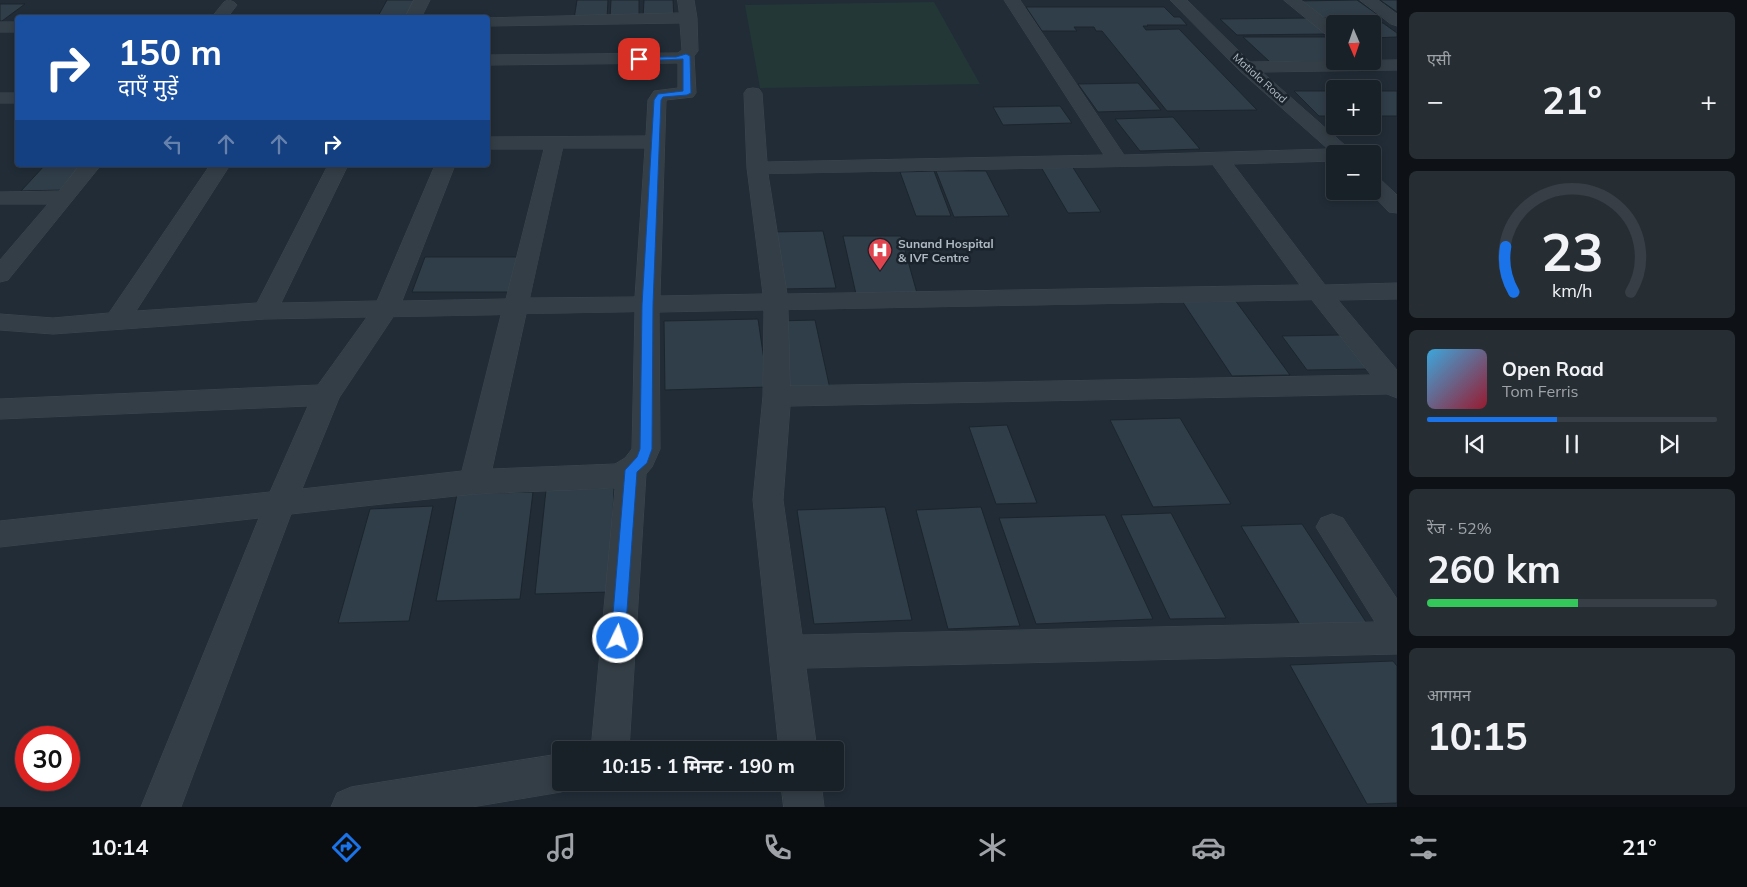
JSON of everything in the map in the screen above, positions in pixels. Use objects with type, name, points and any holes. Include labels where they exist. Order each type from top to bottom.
[{"type":"street","points":[[414,15],[422,0]]},
{"type":"street","points":[[490,60],[677,59],[686,56],[690,51],[686,0]]},
{"type":"street","points":[[1012,0],[1118,160]]},
{"type":"street","name":"Matiala Road","points":[[1178,0],[1246,67],[1335,145]]},
{"type":"street","points":[[1292,0],[1326,27]]},
{"type":"street","points":[[1368,0],[1397,21]]},
{"type":"street","points":[[221,15],[229,5]]},
{"type":"street","points":[[491,40],[496,16],[688,18]]},
{"type":"street","points":[[0,27],[15,27]]},
{"type":"street","points":[[0,534],[474,482],[618,476],[631,470],[642,460],[646,449],[648,305],[657,100],[660,95],[687,93],[686,56]]},
{"type":"street","points":[[1246,67],[1326,64]]},
{"type":"street","points":[[1381,64],[1397,65]]},
{"type":"street","points":[[1380,70],[1397,84]]},
{"type":"street","points":[[752,93],[757,168],[776,303],[778,396],[768,500],[797,741]]},
{"type":"street","points":[[0,98],[15,98]]},
{"type":"street","points":[[474,482],[555,142]]},
{"type":"street","points":[[490,143],[656,142]]},
{"type":"street","points":[[757,168],[1118,160],[1219,160],[1326,154]]},
{"type":"street","points":[[1219,160],[1318,292],[1396,386]]},
{"type":"street","points":[[0,275],[89,167]]},
{"type":"street","points":[[117,321],[219,167]]},
{"type":"street","points":[[265,311],[337,167]]},
{"type":"street","points":[[160,807],[280,504],[326,395],[386,309],[444,167]]},
{"type":"street","points":[[1381,191],[1397,207]]},
{"type":"street","points":[[0,198],[63,197]]},
{"type":"street","points":[[0,322],[53,326],[265,311],[1397,291]]},
{"type":"street","points":[[778,396],[1396,386]]},
{"type":"street","points":[[0,409],[326,395]]},
{"type":"street","points":[[611,741],[631,470]]},
{"type":"street","points":[[1332,527],[1397,628]]},
{"type":"street","points":[[786,652],[1397,638]]},
{"type":"street","points":[[351,807],[552,774]]},
{"type":"street","points":[[803,791],[804,807]]},
{"type":"green space","points":[[934,2],[980,84],[760,88],[745,5]]},
{"type":"building","points":[[387,0],[418,0],[410,15],[379,15]]},
{"type":"building","points":[[577,0],[608,0],[607,19],[574,19]]},
{"type":"building","points":[[611,0],[639,0],[639,18],[610,18]]},
{"type":"building","points":[[644,0],[673,0],[674,18],[643,18]]},
{"type":"building","points":[[1357,0],[1378,15],[1326,15],[1326,18],[1320,18],[1297,1]]},
{"type":"building","points":[[1380,0],[1397,0],[1397,12]]},
{"type":"building","points":[[0,4],[25,4],[0,21]]},
{"type":"building","points":[[1026,7],[1164,7],[1174,17],[1180,17],[1187,25],[1143,26],[1146,30],[1179,29],[1257,110],[1167,111],[1102,31],[1096,31],[1094,27],[1074,27],[1077,31],[1042,31]]},
{"type":"building","points":[[1308,18],[1326,34],[1237,35],[1220,19]]},
{"type":"building","points":[[1381,23],[1397,33],[1397,37],[1381,38]]},
{"type":"building","points":[[1243,37],[1326,37],[1326,61],[1270,62]]},
{"type":"building","points":[[1138,83],[1161,110],[1098,112],[1078,84]]},
{"type":"building","points":[[1294,91],[1326,91],[1326,116],[1319,116]]},
{"type":"building","points":[[1381,91],[1397,91],[1397,116],[1381,116]]},
{"type":"building","points":[[1060,106],[1072,123],[1003,125],[993,107]]},
{"type":"building","points":[[1173,117],[1200,149],[1140,151],[1115,119]]},
{"type":"building","points":[[1072,166],[1101,212],[1068,213],[1041,167]]},
{"type":"building","points":[[43,167],[84,167],[64,190],[21,191]]},
{"type":"building","points":[[934,171],[951,216],[916,216],[900,172]]},
{"type":"building","points":[[936,171],[986,171],[1009,216],[954,217]]},
{"type":"building","points":[[823,231],[836,288],[781,289],[772,232]]},
{"type":"building","points":[[843,236],[901,236],[917,293],[856,294]]},
{"type":"building","points":[[425,257],[522,257],[514,292],[412,292]]},
{"type":"building","points":[[1235,300],[1290,375],[1232,376],[1182,301]]},
{"type":"building","points":[[758,319],[768,387],[665,390],[664,321]]},
{"type":"building","points":[[815,320],[830,389],[788,390],[777,321]]},
{"type":"building","points":[[1340,335],[1367,369],[1307,370],[1282,336]]},
{"type":"building","points":[[1180,418],[1231,504],[1153,507],[1110,420]]},
{"type":"building","points":[[1007,425],[1037,503],[996,504],[969,427]]},
{"type":"building","points":[[614,488],[610,592],[535,594],[546,490]]},
{"type":"building","points":[[533,492],[520,599],[436,601],[457,494]]},
{"type":"building","points":[[433,506],[409,621],[338,623],[370,509]]},
{"type":"building","points":[[885,507],[912,620],[814,624],[797,510]]},
{"type":"building","points":[[981,507],[1020,626],[948,629],[916,510]]},
{"type":"building","points":[[1171,513],[1226,618],[1170,619],[1121,515]]},
{"type":"building","points":[[1105,515],[1153,619],[1036,624],[999,518]]},
{"type":"building","points":[[1302,524],[1368,625],[1302,628],[1241,526]]},
{"type":"building","points":[[1393,661],[1397,666],[1397,803],[1367,804],[1290,665]]},
{"type":"place","name":"Sunand Hospital & IVF Centre","points":[[880,271]]},
{"type":"route","points":[[618,638],[631,470],[642,460],[646,449],[648,305],[657,100],[660,95],[687,93],[686,56],[677,59],[639,59]]}]
